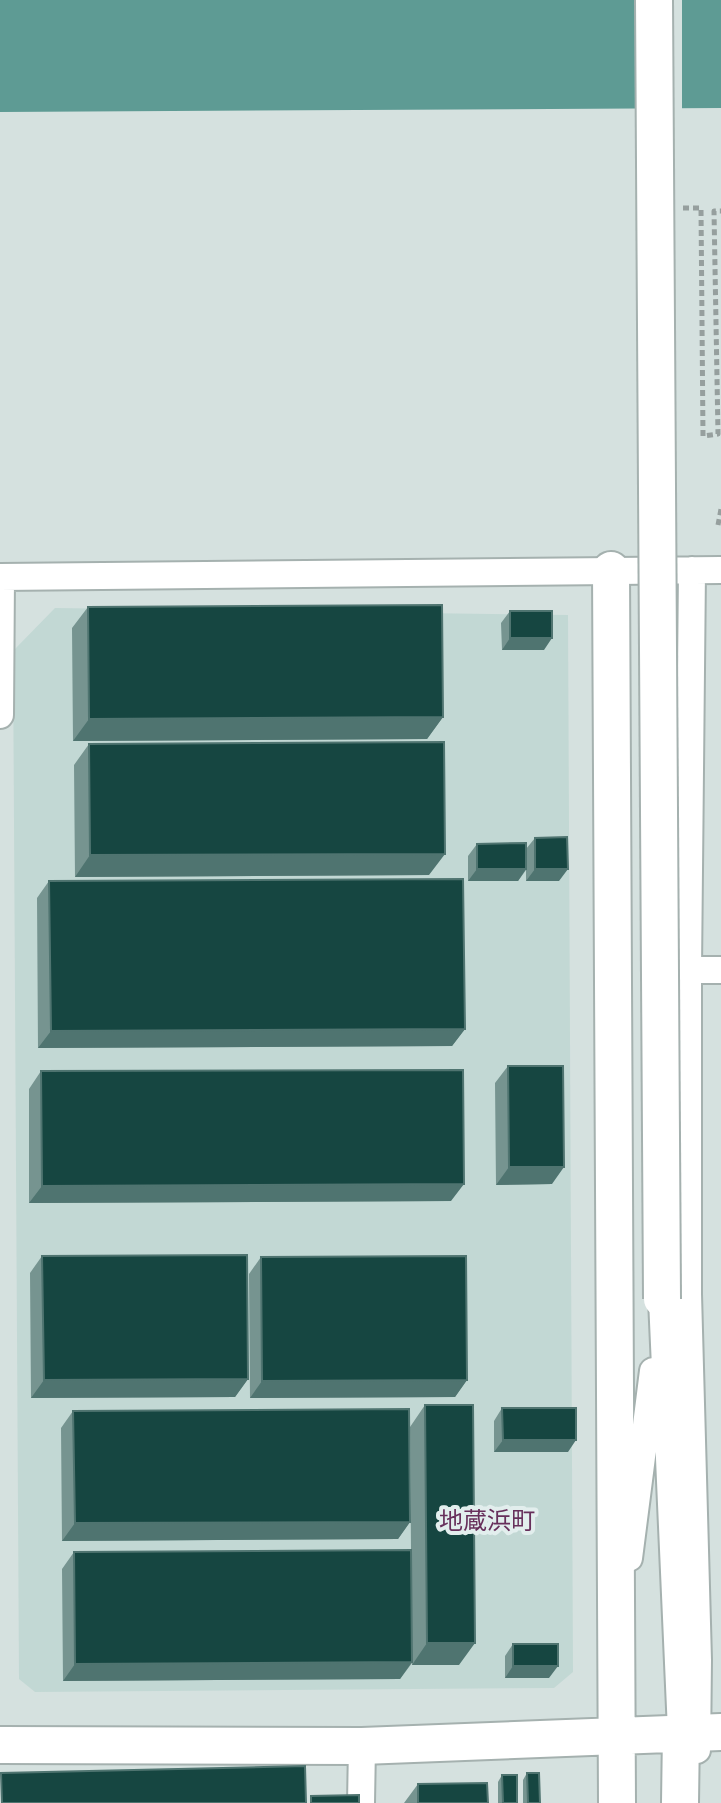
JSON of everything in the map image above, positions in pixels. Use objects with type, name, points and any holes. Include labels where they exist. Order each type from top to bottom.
[{"type":"street","points":[[654,0],[662,1299],[700,1733],[680,1803]]},
{"type":"street","points":[[611,570],[617,1803]]},
{"type":"street","points":[[692,570],[688,1294],[700,1733],[696,1803]]},
{"type":"street","points":[[0,715],[1,577],[721,570]]},
{"type":"street","points":[[688,970],[721,970]]},
{"type":"street","points":[[616,1661],[662,1299]]},
{"type":"street","points":[[0,1745],[362,1746],[700,1733]]},
{"type":"street","points":[[361,1803],[362,1746]]},
{"type":"path","points":[[677,201],[678,208],[701,208],[703,436],[718,434],[714,211],[721,211]]},
{"type":"path","points":[[718,525],[721,509]]},
{"type":"shaded area","points":[[55,608],[568,615],[573,1672],[554,1688],[35,1692],[19,1679],[13,651]]},
{"type":"water","points":[[0,0],[721,0],[721,108],[0,112]]},
{"type":"pier","points":[[635,0],[682,0],[682,111],[636,111]]},
{"type":"building","points":[[442,605],[443,717],[89,719],[88,607]]},
{"type":"building","points":[[510,611],[552,611],[552,638],[510,638]]},
{"type":"building","points":[[444,742],[445,854],[90,855],[89,744]]},
{"type":"building","points":[[567,837],[568,869],[535,869],[535,838]]},
{"type":"building","points":[[526,843],[526,869],[477,869],[477,844]]},
{"type":"building","points":[[463,879],[465,1029],[51,1031],[49,881]]},
{"type":"building","points":[[508,1066],[563,1066],[564,1167],[509,1167]]},
{"type":"building","points":[[463,1070],[464,1184],[42,1186],[41,1071]]},
{"type":"building","points":[[247,1255],[248,1379],[44,1380],[42,1256]]},
{"type":"building","points":[[466,1256],[467,1380],[262,1381],[261,1257]]},
{"type":"building","points":[[425,1405],[473,1405],[475,1643],[427,1643]]},
{"type":"building","points":[[502,1408],[576,1408],[576,1440],[503,1440]]},
{"type":"building","points":[[409,1409],[410,1522],[75,1523],[73,1411]]},
{"type":"building","points":[[411,1550],[412,1662],[75,1664],[74,1552]]},
{"type":"building","points":[[513,1644],[558,1644],[558,1666],[513,1666]]},
{"type":"building","points":[[305,1766],[306,1803],[2,1803],[1,1773]]},
{"type":"building","points":[[527,1773],[539,1773],[540,1803],[528,1803]]},
{"type":"building","points":[[502,1775],[517,1775],[517,1803],[503,1803]]},
{"type":"building","points":[[487,1783],[488,1803],[418,1803],[418,1784]]},
{"type":"building","points":[[359,1795],[359,1803],[311,1803],[311,1796]]},
{"type":"district","name":"地蔵浜町","points":[[487,1521]]}]
